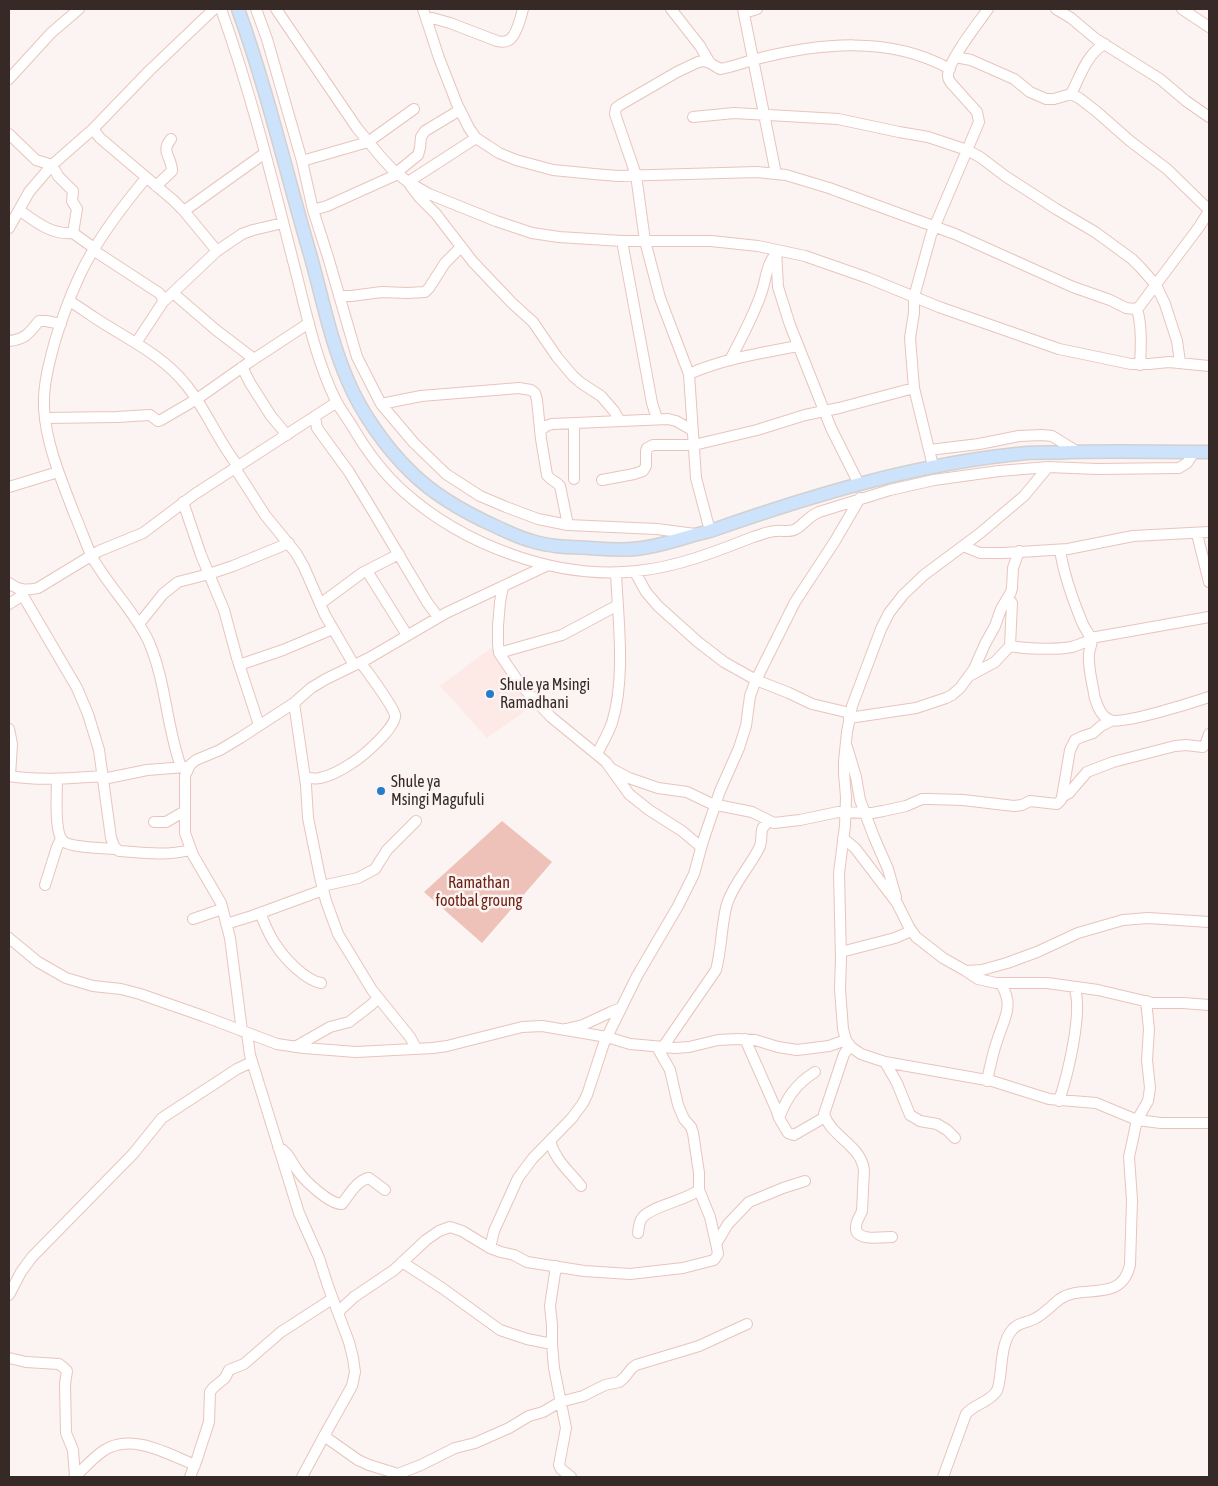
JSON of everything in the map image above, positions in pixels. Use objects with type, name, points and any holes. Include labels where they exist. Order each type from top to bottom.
[{"type":"main road","points":[[238,9],[250,42],[278,138],[328,323],[348,381],[366,415],[390,449],[411,473],[455,505],[480,520],[531,541],[560,547],[641,548],[710,531],[780,507],[859,484],[933,466],[1027,453],[1209,452]]},
{"type":"street","points":[[9,79],[51,33],[79,9]]},
{"type":"street","points":[[9,228],[29,192],[52,166],[93,129],[214,9]]},
{"type":"street","points":[[221,9],[235,48],[265,153],[308,323],[337,402],[360,440],[385,472],[403,491],[451,526],[481,542],[511,555],[546,566],[590,572],[635,572],[685,562],[771,531],[792,531],[812,515],[860,498],[934,480],[999,471],[1048,467],[1097,469],[1179,468],[1186,463],[1194,452]]},
{"type":"street","points":[[256,9],[267,38],[302,161],[313,210],[357,357],[381,404],[414,443],[446,474],[480,496],[506,508],[538,519],[568,525],[657,529],[695,534]]},
{"type":"street","points":[[276,9],[368,142],[436,214],[493,284],[533,322],[557,357],[573,376],[580,383],[601,396],[620,421]]},
{"type":"street","points":[[423,9],[432,17],[503,42],[514,36],[524,9]]},
{"type":"street","points":[[671,9],[700,46],[710,63]]},
{"type":"street","points":[[757,9],[744,11],[776,174]]},
{"type":"street","points":[[933,466],[914,388],[910,338],[914,313],[914,297],[934,227],[978,128],[978,112],[949,80],[948,76],[955,57],[988,9]]},
{"type":"street","points":[[1056,9],[1067,15],[1096,38],[1160,79],[1186,101],[1209,116]]},
{"type":"street","points":[[1182,9],[1209,27]]},
{"type":"street","points":[[432,17],[439,58],[460,110],[476,138],[499,153],[516,160],[553,170],[618,176],[749,172],[786,175],[828,188],[934,227],[973,242],[1073,287],[1110,300],[1126,308],[1137,309]]},
{"type":"street","points":[[1071,94],[1092,54],[1106,44]]},
{"type":"street","points":[[710,531],[696,483],[688,374],[664,311],[645,241],[636,175],[616,114],[616,108],[692,64],[704,61],[720,69],[753,60],[817,48],[872,45],[915,54],[950,69]]},
{"type":"street","points":[[955,57],[971,60],[1014,79],[1030,92],[1046,99],[1054,99],[1071,94],[1079,98],[1167,169],[1209,211],[1137,309],[1140,364]]},
{"type":"street","points":[[302,161],[368,142],[414,109]]},
{"type":"street","points":[[402,177],[418,155],[421,137],[425,131],[460,110]]},
{"type":"street","points":[[694,117],[734,113],[829,118],[928,136],[967,150],[1056,209],[1095,232],[1132,259],[1156,285],[1166,304],[1177,341],[1180,362]]},
{"type":"street","points":[[93,129],[100,138],[184,211],[217,251]]},
{"type":"street","points":[[9,134],[36,160],[52,166],[73,191],[72,201],[78,213],[73,233]]},
{"type":"street","points":[[313,210],[402,177],[476,138]]},
{"type":"street","points":[[156,186],[172,171],[166,153],[171,139]]},
{"type":"street","points":[[184,211],[265,153]]},
{"type":"street","points":[[402,177],[429,194],[460,208],[532,232],[559,237],[622,241],[711,242],[758,246],[776,252],[805,256],[1059,349],[1116,362],[1140,364],[1180,362],[1209,366]]},
{"type":"street","points":[[146,178],[118,214],[94,249],[80,274],[69,301],[49,363],[45,382],[45,418],[47,433],[58,472],[92,556],[139,624],[155,656],[176,754],[185,767],[185,833],[191,850],[217,896],[222,909],[230,938],[245,1032],[252,1062],[299,1213],[319,1258],[353,1358],[354,1382],[302,1477]]},
{"type":"street","points":[[19,210],[44,228],[61,233],[73,233],[159,293],[163,302]]},
{"type":"street","points":[[136,343],[163,302],[217,251],[242,234],[283,223]]},
{"type":"street","points":[[622,241],[652,404],[657,419]]},
{"type":"street","points":[[339,296],[382,292],[407,294],[425,292],[445,263],[461,247]]},
{"type":"street","points":[[776,252],[780,295],[798,346],[834,433],[859,484]]},
{"type":"street","points":[[730,360],[762,294],[770,262],[776,252]]},
{"type":"street","points":[[173,293],[216,330],[254,359]]},
{"type":"street","points":[[69,301],[136,343],[168,366],[185,384],[197,400],[265,514],[289,543],[304,567],[333,629],[395,716],[388,730],[354,762],[341,770],[320,778],[305,777]]},
{"type":"street","points":[[9,341],[26,336],[39,321],[61,324]]},
{"type":"street","points":[[45,418],[150,415],[158,421],[197,400],[308,323]]},
{"type":"street","points":[[688,374],[730,360],[798,346]]},
{"type":"street","points":[[242,367],[250,384],[271,416],[287,434]]},
{"type":"street","points":[[381,404],[421,396],[528,388],[535,393],[537,400],[547,475],[560,486],[568,525]]},
{"type":"street","points":[[602,480],[643,471],[646,466],[647,448],[653,444],[694,445],[914,388]]},
{"type":"street","points":[[9,604],[21,592],[38,588],[99,551],[143,534],[183,502],[337,402]]},
{"type":"street","points":[[539,414],[543,420],[552,424]]},
{"type":"street","points":[[315,416],[317,428],[348,472],[430,607],[438,617]]},
{"type":"street","points":[[540,431],[552,424],[657,419],[674,420],[692,430]]},
{"type":"street","points":[[574,423],[574,479]]},
{"type":"street","points":[[929,450],[992,442],[1019,436],[1042,435],[1052,436],[1078,452]]},
{"type":"street","points":[[1048,467],[1024,496],[979,534],[924,575],[903,595],[889,613],[875,643],[850,715],[846,744],[844,773],[846,797],[839,879],[840,989],[843,1029],[848,1043],[862,1054],[885,1062],[987,1081],[1012,1087],[1049,1100],[1096,1103],[1137,1120],[1161,1123],[1209,1122]]},
{"type":"street","points":[[9,487],[58,472]]},
{"type":"street","points":[[490,1248],[494,1231],[518,1178],[533,1158],[572,1118],[590,1089],[606,1037],[696,869],[701,847],[722,787],[740,748],[746,726],[750,696],[756,680],[795,602],[835,541],[860,498]]},
{"type":"street","points":[[183,502],[201,555],[224,610],[239,665],[259,725]]},
{"type":"street","points":[[963,546],[980,552],[1003,553],[1060,550],[1133,536],[1209,532]]},
{"type":"street","points":[[1197,534],[1209,582]]},
{"type":"street","points":[[139,624],[155,603],[172,586],[186,579],[233,566],[289,543]]},
{"type":"street","points":[[1060,550],[1066,579],[1081,620],[1091,639],[1089,654],[1095,697],[1099,708],[1111,721]]},
{"type":"street","points":[[635,572],[646,592],[668,615],[714,654],[756,680],[812,704],[850,715],[916,708],[946,698],[960,688],[970,676],[1008,598],[1012,588],[1012,568],[1019,551]]},
{"type":"street","points":[[320,604],[367,571],[399,554]]},
{"type":"street","points":[[9,729],[12,744],[9,776],[57,779],[103,777],[147,770],[185,767],[220,750],[294,703],[318,684],[382,651],[438,617],[546,566]]},
{"type":"street","points":[[367,571],[407,635]]},
{"type":"street","points":[[597,754],[611,724],[618,696],[620,634],[616,573]]},
{"type":"street","points":[[9,583],[21,592],[77,688],[84,705],[96,736],[111,838],[112,843],[117,849]]},
{"type":"street","points":[[503,586],[498,626],[499,653],[520,684],[545,711],[597,754],[612,769],[629,794],[649,810],[682,831],[701,847]]},
{"type":"street","points":[[970,676],[995,662],[1010,646],[1012,603],[1008,598]]},
{"type":"street","points":[[499,653],[562,635],[618,605]]},
{"type":"street","points":[[1010,646],[1027,648],[1071,647],[1091,639],[1209,617]]},
{"type":"street","points":[[239,665],[283,650],[333,629]]},
{"type":"street","points":[[612,769],[634,780],[658,788],[687,792],[704,802],[752,812],[762,816],[769,822],[777,824],[832,812],[866,813],[900,808],[928,798],[1014,806],[1032,801],[1057,804],[1062,797],[1070,750],[1075,740],[1081,736],[1093,733],[1111,721],[1169,710],[1209,697]]},
{"type":"street","points":[[294,703],[305,777],[308,818],[322,888],[338,934],[378,998],[403,1028],[416,1048]]},
{"type":"street","points":[[1062,797],[1091,770],[1164,748],[1186,745],[1203,747],[1209,734]]},
{"type":"street","points":[[846,744],[859,796],[888,868],[897,903]]},
{"type":"street","points":[[45,885],[61,839],[57,819],[57,779]]},
{"type":"street","points":[[154,822],[166,822],[184,811]]},
{"type":"street","points":[[226,924],[260,914],[322,888],[369,873],[375,868],[387,850],[416,821]]},
{"type":"street","points":[[660,1047],[716,970],[728,904],[739,879],[760,845],[762,829],[769,822]]},
{"type":"street","points":[[843,838],[855,848],[897,903],[916,937],[943,958],[978,979],[1001,984],[1047,983],[1098,990],[1161,1004],[1183,1002],[1209,1005]]},
{"type":"street","points":[[61,839],[69,844],[80,846],[158,855],[176,854],[191,850]]},
{"type":"street","points":[[192,919],[222,909]]},
{"type":"street","points":[[260,914],[275,945],[307,977],[321,983]]},
{"type":"street","points":[[966,971],[982,970],[1007,963],[1037,952],[1083,931],[1123,920],[1148,918],[1209,922]]},
{"type":"street","points":[[841,952],[888,940],[911,931]]},
{"type":"street","points":[[9,938],[38,962],[66,978],[93,986],[121,989],[140,994],[276,1044],[295,1047],[356,1052],[447,1046],[522,1028],[542,1026],[606,1037],[630,1044],[660,1047],[689,1047],[718,1040],[745,1039],[797,1050],[848,1043]]},
{"type":"street","points":[[987,1081],[992,1058],[1007,1013],[1008,1002],[1001,984]]},
{"type":"street","points":[[1059,1101],[1075,1033],[1077,996],[1074,987]]},
{"type":"street","points":[[295,1047],[330,1027],[349,1022],[378,998]]},
{"type":"street","points":[[943,1477],[966,1414],[970,1408],[988,1400],[997,1391],[1002,1356],[1007,1337],[1013,1329],[1036,1318],[1068,1295],[1102,1292],[1120,1284],[1125,1278],[1130,1265],[1132,1200],[1130,1157],[1137,1120],[1146,1106],[1149,1096],[1150,1079],[1147,1060],[1150,1029],[1146,1001]]},
{"type":"street","points":[[563,1029],[582,1025],[621,1008]]},
{"type":"street","points":[[745,1039],[779,1118],[788,1133],[794,1135],[825,1117]]},
{"type":"street","points":[[848,1043],[824,1114],[833,1128],[856,1152],[863,1164],[862,1211],[856,1224],[858,1234],[867,1238],[892,1237]]},
{"type":"street","points":[[338,1312],[354,1297],[394,1270],[426,1240],[450,1227],[462,1231],[490,1248],[514,1255],[527,1262],[604,1273],[630,1274],[683,1268],[714,1260],[718,1254],[710,1217],[699,1190],[699,1173],[693,1133],[678,1105],[670,1070],[660,1047]]},
{"type":"street","points":[[9,1295],[21,1272],[36,1252],[133,1154],[162,1118],[252,1062]]},
{"type":"street","points":[[885,1062],[897,1083],[910,1115],[920,1121],[937,1124],[955,1138]]},
{"type":"street","points":[[779,1118],[786,1102],[800,1082],[815,1072]]},
{"type":"street","points":[[550,1141],[554,1154],[560,1163],[581,1186]]},
{"type":"street","points":[[278,1147],[288,1154],[297,1170],[305,1179],[337,1204],[342,1204],[354,1188],[365,1179],[369,1178],[385,1190]]},
{"type":"street","points":[[716,1244],[728,1224],[750,1202],[805,1181]]},
{"type":"street","points":[[638,1233],[639,1223],[645,1215],[692,1196],[699,1190]]},
{"type":"street","points":[[402,1262],[500,1330],[527,1339],[552,1344]]},
{"type":"street","points":[[556,1266],[550,1306],[554,1368],[566,1428],[560,1465],[561,1469],[571,1477]]},
{"type":"street","points":[[190,1477],[209,1422],[210,1395],[213,1388],[225,1378],[229,1370],[244,1364],[281,1332],[332,1299]]},
{"type":"street","points":[[324,1436],[358,1460],[397,1476],[455,1448],[475,1443],[509,1428],[521,1420],[543,1412],[560,1402],[583,1396],[605,1385],[618,1382],[626,1377],[636,1365],[699,1346],[747,1324]]},
{"type":"street","points":[[9,1358],[26,1362],[59,1364],[67,1371],[65,1384],[66,1433],[73,1450],[75,1477]]},
{"type":"street","points":[[75,1477],[103,1451],[125,1443],[147,1446],[195,1465]]},
{"type":"shaded area","points":[[491,648],[538,702],[487,738],[440,686]]},
{"type":"green space","name":"Ramathan footbal groung","points":[[502,821],[552,862],[482,943],[424,892]]},
{"type":"place","name":"Shule ya Msingi Ramadhani","points":[[490,694]]},
{"type":"place","name":"Shule ya Msingi Magufuli","points":[[381,791]]}]
